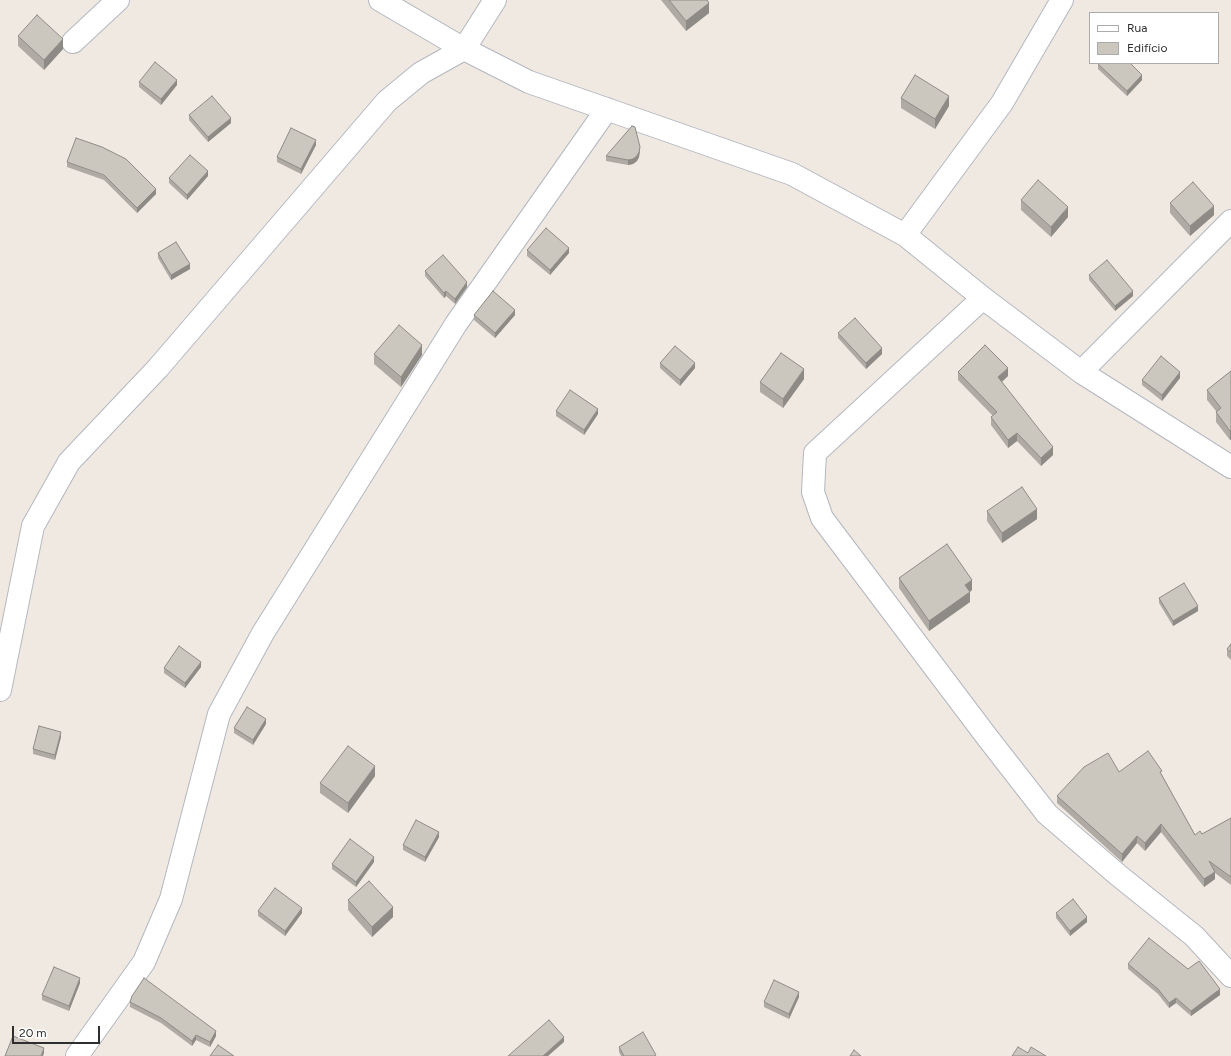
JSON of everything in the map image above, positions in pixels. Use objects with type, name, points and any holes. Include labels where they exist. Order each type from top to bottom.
[{"type":"street","points":[[73,42],[118,0]]},
{"type":"street","points":[[380,0],[464,49],[529,82],[792,174],[905,235],[983,298],[1081,372],[1231,467]]},
{"type":"street","points":[[0,690],[33,526],[69,462],[158,368],[387,101],[421,73],[464,49],[495,0]]},
{"type":"street","points":[[905,235],[1002,103],[1062,0]]},
{"type":"street","points":[[77,1056],[144,962],[171,899],[219,714],[263,633],[456,324],[607,109]]},
{"type":"street","points":[[1081,372],[1231,221]]},
{"type":"street","points":[[983,298],[815,454],[812,492],[822,518],[987,737],[1048,814],[1118,875],[1194,936],[1231,976]]},
{"type":"building","points":[[669,0],[707,0],[709,3],[686,21]]},
{"type":"building","points":[[37,15],[63,39],[44,60],[18,36]]},
{"type":"building","points":[[155,62],[177,80],[161,99],[139,82]]},
{"type":"building","points":[[1098,64],[1131,64],[1142,75],[1127,91]]},
{"type":"building","points":[[915,75],[949,96],[935,119],[901,98]]},
{"type":"building","points":[[212,96],[231,118],[208,137],[189,115]]},
{"type":"building","points":[[632,126],[635,127],[640,147],[637,156],[628,160],[606,156]]},
{"type":"building","points":[[291,128],[316,140],[301,169],[277,157]]},
{"type":"building","points":[[76,138],[102,147],[126,159],[156,189],[137,208],[104,175],[67,162]]},
{"type":"building","points":[[190,155],[208,171],[187,195],[169,178]]},
{"type":"building","points":[[1038,180],[1068,207],[1051,227],[1021,200]]},
{"type":"building","points":[[1193,182],[1214,206],[1190,226],[1170,203]]},
{"type":"building","points":[[546,228],[569,248],[550,270],[527,250]]},
{"type":"building","points":[[176,242],[190,264],[171,275],[158,253]]},
{"type":"building","points":[[443,255],[467,282],[455,299],[446,291],[444,293],[425,271]]},
{"type":"building","points":[[1107,260],[1133,291],[1115,306],[1089,275]]},
{"type":"building","points":[[493,291],[515,310],[495,333],[474,315]]},
{"type":"building","points":[[855,318],[882,348],[866,363],[838,333]]},
{"type":"building","points":[[399,325],[422,345],[401,377],[374,354]]},
{"type":"building","points":[[985,345],[1008,368],[998,377],[1053,447],[1041,458],[1017,433],[1008,440],[991,417],[997,412],[958,372]]},
{"type":"building","points":[[675,346],[695,363],[680,380],[660,363]]},
{"type":"building","points":[[781,353],[804,369],[783,399],[760,382]]},
{"type":"building","points":[[1161,356],[1180,372],[1162,395],[1142,380]]},
{"type":"building","points":[[1231,371],[1230,431],[1216,412],[1221,408],[1207,390]]},
{"type":"building","points":[[570,390],[598,409],[584,430],[556,411]]},
{"type":"building","points":[[1022,487],[1037,509],[1002,533],[987,511]]},
{"type":"building","points":[[947,544],[972,580],[965,585],[970,592],[929,621],[899,578]]},
{"type":"building","points":[[1184,583],[1198,606],[1173,621],[1159,598]]},
{"type":"building","points":[[1231,644],[1231,652],[1227,649]]},
{"type":"building","points":[[179,646],[201,662],[185,683],[164,668]]},
{"type":"building","points":[[247,707],[266,719],[253,740],[234,728]]},
{"type":"building","points":[[39,726],[61,732],[55,755],[33,749]]},
{"type":"building","points":[[348,746],[375,766],[348,803],[320,783]]},
{"type":"building","points":[[1148,751],[1162,771],[1160,772],[1195,835],[1200,831],[1202,834],[1231,818],[1231,877],[1209,861],[1215,872],[1204,879],[1161,824],[1145,843],[1137,836],[1122,854],[1057,796],[1084,767],[1108,753],[1119,772]]},
{"type":"building","points":[[416,820],[439,832],[425,857],[403,845]]},
{"type":"building","points":[[350,839],[374,857],[356,882],[332,864]]},
{"type":"building","points":[[369,881],[393,907],[372,927],[348,900]]},
{"type":"building","points":[[275,888],[302,908],[285,931],[258,911]]},
{"type":"building","points":[[1073,899],[1087,917],[1070,931],[1056,913]]},
{"type":"building","points":[[1149,938],[1188,969],[1199,961],[1220,989],[1191,1011],[1176,998],[1169,1003],[1158,989],[1128,964]]},
{"type":"building","points":[[54,967],[80,978],[69,1006],[42,995]]},
{"type":"building","points":[[144,978],[216,1031],[210,1042],[196,1035],[192,1041],[161,1018],[130,1002],[132,996]]},
{"type":"building","points":[[774,980],[799,992],[789,1014],[764,1002]]},
{"type":"building","points":[[549,1020],[564,1037],[543,1056],[508,1056]]},
{"type":"building","points":[[643,1032],[656,1055],[624,1056],[619,1047]]},
{"type":"building","points":[[13,1036],[44,1048],[41,1056],[5,1056]]},
{"type":"building","points":[[218,1045],[234,1056],[210,1056]]},
{"type":"building","points":[[1018,1047],[1028,1053],[1031,1047],[1046,1056],[1012,1056]]},
{"type":"building","points":[[854,1050],[861,1056],[850,1056]]}]
